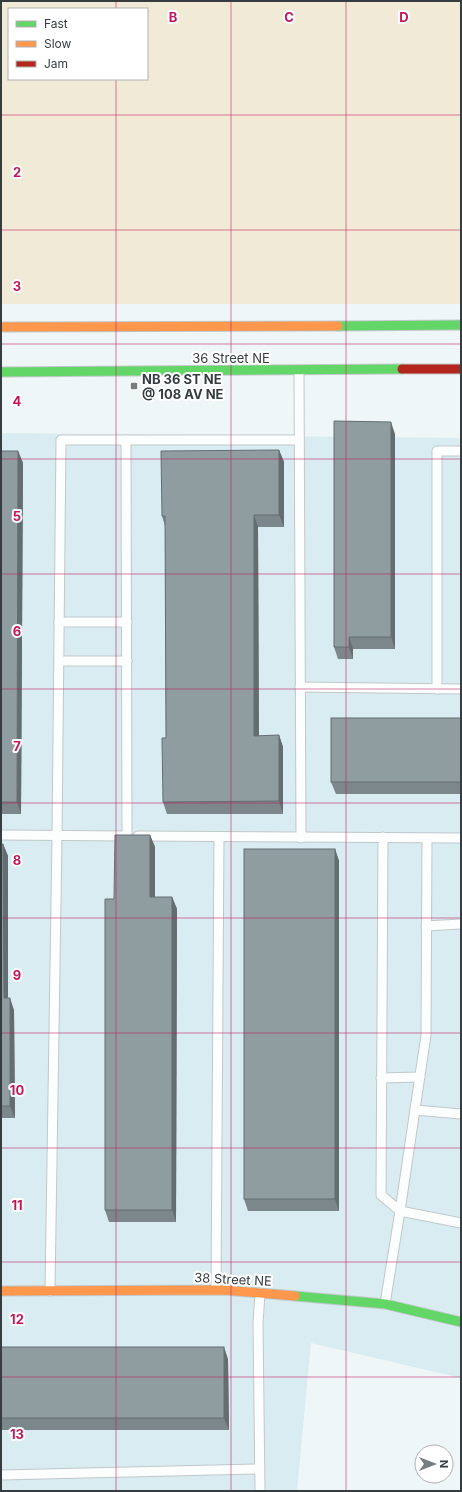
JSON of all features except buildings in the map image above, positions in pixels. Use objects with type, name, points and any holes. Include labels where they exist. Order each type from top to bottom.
[{"type":"street","points":[[1,327],[461,325]]},
{"type":"street","name":"36 Street NE","points":[[1,372],[460,369]]},
{"type":"street","name":"38 Street NE","points":[[1,1290],[216,1290],[260,1293],[385,1304],[461,1322]]},
{"type":"lane","points":[[299,370],[301,838]]},
{"type":"lane","points":[[50,1290],[61,440],[299,440]]},
{"type":"lane","points":[[126,440],[127,836]]},
{"type":"lane","points":[[437,689],[437,451],[461,451]]},
{"type":"lane","points":[[59,622],[127,622]]},
{"type":"lane","points":[[59,661],[127,661]]},
{"type":"lane","points":[[300,687],[461,689]]},
{"type":"lane","points":[[1,835],[461,838]]},
{"type":"lane","points":[[216,1290],[219,837]]},
{"type":"lane","points":[[383,837],[381,1195],[400,1211],[461,1223]]},
{"type":"lane","points":[[385,1304],[426,1035],[427,838]]},
{"type":"lane","points":[[426,926],[461,924]]},
{"type":"lane","points":[[382,1078],[420,1078]]},
{"type":"lane","points":[[415,1110],[461,1114]]},
{"type":"lane","points":[[260,1293],[258,1323],[260,1491]]},
{"type":"lane","points":[[1,1474],[259,1469]]},
{"type":"shaded area","points":[[1,1],[461,1],[461,304],[1,304]]},
{"type":"shaded area","points":[[1,433],[461,438],[461,1378],[311,1343],[297,1491],[1,1491]]},
{"type":"traffic: fast","points":[[338,326],[461,325]]},
{"type":"traffic: fast","points":[[1,372],[402,369]]},
{"type":"traffic: fast","points":[[295,1296],[385,1304],[461,1322]]},
{"type":"traffic: slow","points":[[1,327],[338,326]]},
{"type":"traffic: slow","points":[[1,1291],[224,1290],[295,1296]]},
{"type":"traffic: jam","points":[[402,369],[461,369]]},
{"type":"place","name":"NB 36 ST NE @ 108 AV NE","points":[[134,386]]}]
